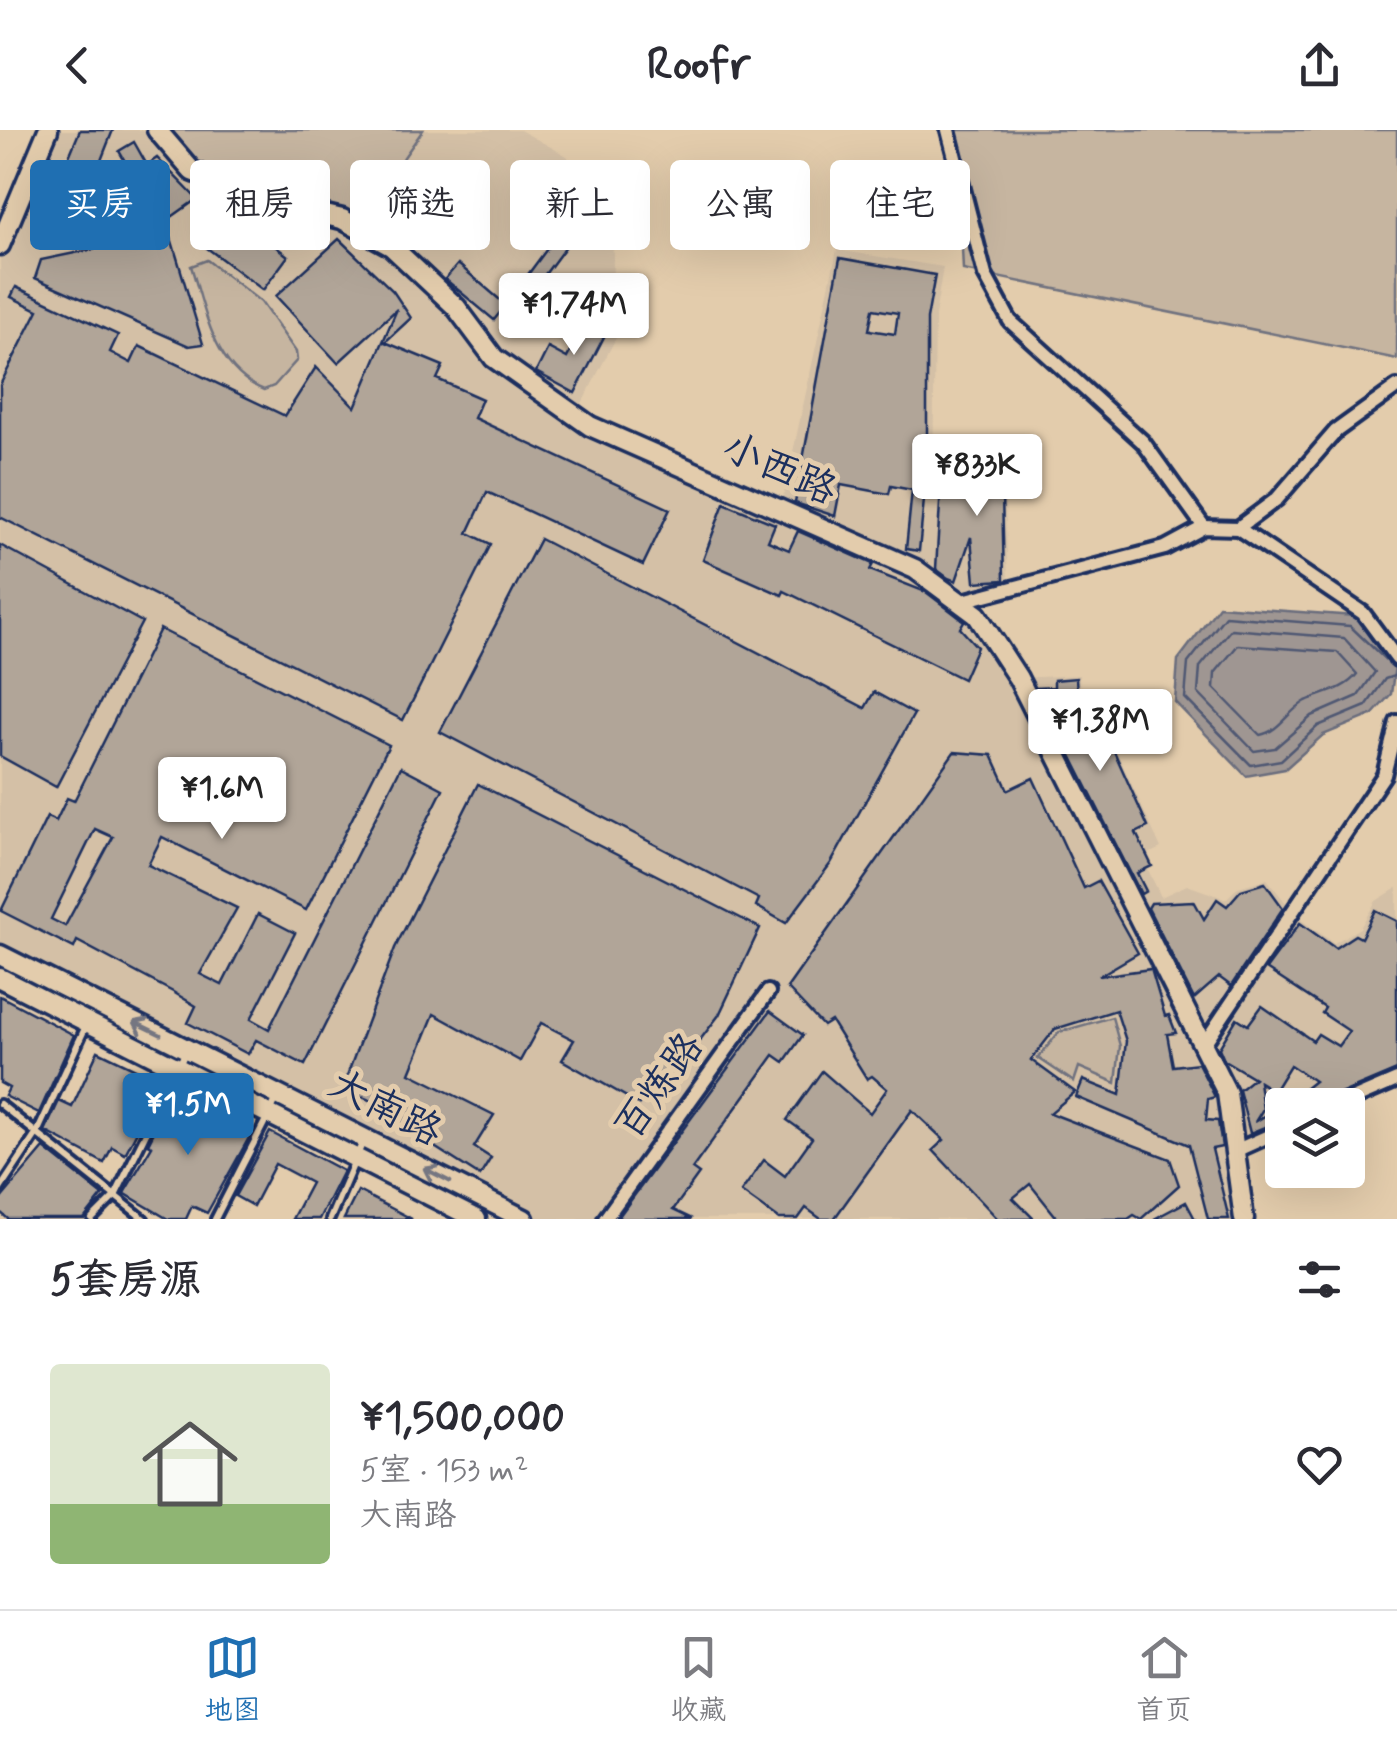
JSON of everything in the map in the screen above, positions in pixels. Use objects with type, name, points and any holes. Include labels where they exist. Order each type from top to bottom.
[{"type":"street","points":[[0,245],[48,130]]},
{"type":"street","name":"小西路","points":[[157,130],[192,171],[271,202],[342,219],[392,246],[456,307],[494,358],[590,426],[915,569],[977,615],[1018,678],[1228,1093],[1244,1219]]},
{"type":"street","points":[[948,130],[985,276],[1010,322],[1142,442],[1204,527]]},
{"type":"street","points":[[1238,528],[1276,499],[1336,430],[1397,387]]},
{"type":"street","points":[[960,602],[1165,548],[1204,527],[1238,528],[1364,613],[1397,659]]},
{"type":"street","points":[[1204,1044],[1384,775],[1397,722]]},
{"type":"street","name":"大南路","points":[[3,961],[97,1002],[524,1219]]},
{"type":"street","name":"大南路","points":[[0,978],[476,1219]]},
{"type":"street","name":"百炼路","points":[[605,1219],[768,992]]},
{"type":"street","points":[[1365,1094],[1397,1080]]},
{"type":"street","points":[[1235,1151],[1265,1138]]},
{"type":"lane","points":[[0,1190],[37,1134],[97,1002]]},
{"type":"lane","points":[[92,1219],[115,1196],[187,1048]]},
{"type":"lane","points":[[215,1219],[279,1094]]},
{"type":"lane","points":[[0,1104],[144,1219]]},
{"type":"lane","points":[[330,1219],[365,1138]]},
{"type":"shaded area","points":[[48,130],[157,130],[219,160],[190,160],[190,250],[330,250],[330,213],[350,225],[350,250],[384,250],[446,296],[406,250],[490,250],[490,160],[402,160],[423,130],[520,130],[570,160],[510,160],[510,250],[613,250],[612,303],[618,334],[576,415],[781,507],[837,250],[943,267],[935,316],[933,483],[955,482],[976,447],[1006,452],[1037,472],[1038,494],[1005,496],[1008,583],[965,597],[1018,678],[1079,675],[1081,718],[1101,718],[1161,848],[1142,857],[1161,897],[1187,885],[1226,899],[1238,887],[1267,879],[1297,917],[1334,943],[1360,928],[1376,901],[1397,888],[1397,1080],[1365,1094],[1365,1088],[1265,1088],[1265,1138],[1235,1151],[1244,1219],[524,1219],[0,953],[0,245],[30,173],[30,250],[170,250],[170,160],[35,160]]},
{"type":"shaded area","points":[[157,130],[423,130],[402,160],[350,160],[350,231],[330,223],[330,160],[190,160],[190,169]]},
{"type":"shaded area","points":[[939,130],[1397,130],[1397,359],[963,270],[962,250],[970,250],[970,160],[951,160]]},
{"type":"shaded area","points":[[395,250],[407,250],[456,307]]},
{"type":"shaded area","points":[[207,260],[261,302],[296,352],[297,360],[274,386],[264,390],[247,381],[234,369],[214,338],[191,266]]},
{"type":"shaded area","points":[[1112,1017],[1120,1046],[1116,1083],[1079,1067],[1074,1082],[1038,1058],[1059,1032]]},
{"type":"water","points":[[1219,606],[1355,616],[1396,658],[1391,694],[1372,715],[1323,735],[1285,769],[1246,776],[1175,702],[1178,660]]},
{"type":"building","points":[[80,130],[113,130],[101,160],[68,160]]},
{"type":"building","points":[[134,142],[144,160],[124,160],[119,151]]},
{"type":"building","points":[[170,171],[190,192],[190,204],[170,218]]},
{"type":"building","points":[[170,234],[203,344],[189,346],[35,278],[41,260],[89,250],[170,250]]},
{"type":"building","points":[[339,239],[393,291],[411,318],[385,342],[443,366],[437,379],[482,399],[474,418],[670,509],[643,565],[487,492],[468,533],[491,544],[403,720],[0,517],[0,385],[38,310],[11,297],[16,287],[118,335],[110,352],[131,363],[139,346],[285,416],[316,367],[355,407],[397,309],[338,363],[276,296]]},
{"type":"building","points":[[210,250],[280,250],[288,256],[263,290]]},
{"type":"building","points":[[546,250],[563,250],[526,300],[515,292]]},
{"type":"building","points":[[840,258],[935,275],[927,319],[927,469],[919,551],[906,549],[912,490],[891,486],[889,494],[841,485],[835,516],[795,503]],"holes":[[[873,309],[898,313],[895,334],[869,330]]]},
{"type":"building","points":[[458,264],[506,305],[494,320],[445,279]]},
{"type":"building","points":[[587,318],[608,329],[575,393],[536,372],[548,348],[567,358]]},
{"type":"building","points":[[1003,460],[1032,475],[1033,491],[1002,492],[1004,580],[975,582],[971,537],[956,581],[948,578],[936,569],[941,487],[966,487],[964,464]]},
{"type":"building","points":[[724,503],[775,524],[768,541],[789,550],[798,531],[873,564],[870,570],[926,592],[964,621],[960,628],[977,647],[963,679],[784,591],[782,595],[703,560]]},
{"type":"building","points":[[540,539],[865,708],[874,692],[914,714],[831,863],[786,923],[756,906],[759,899],[440,732]]},
{"type":"building","points":[[0,545],[142,622],[56,787],[0,756]]},
{"type":"building","points":[[160,629],[389,745],[306,910],[162,837],[148,865],[237,908],[200,974],[222,985],[258,914],[295,933],[251,1019],[269,1029],[401,767],[443,789],[305,1065],[256,1040],[248,1054],[188,1023],[196,1006],[173,992],[77,941],[74,948],[1,911],[47,817],[56,821],[67,798],[74,801]],"holes":[[[95,829],[113,837],[65,926],[51,919]]]},
{"type":"building","points":[[1076,678],[1079,722],[1100,720],[1148,827],[1136,833],[1152,866],[1137,873],[1146,891],[1141,894],[1037,688],[1054,687],[1054,680]]},
{"type":"building","points":[[954,752],[992,755],[1008,790],[1033,778],[1084,888],[1098,881],[1138,953],[1099,976],[1151,969],[1165,1016],[1169,1015],[1176,1033],[1167,1034],[1173,1066],[1198,1063],[1215,1097],[1208,1099],[1206,1120],[1218,1121],[1222,1147],[1212,1149],[1229,1219],[1208,1219],[1189,1145],[1076,1097],[1083,1080],[1120,1095],[1126,1041],[1116,1010],[1055,1029],[1031,1060],[1075,1092],[1050,1113],[1170,1159],[1179,1185],[1141,1219],[1134,1215],[1128,1219],[1058,1219],[1030,1184],[1013,1198],[1034,1219],[998,1219],[933,1150],[944,1140],[912,1110],[834,1219],[821,1219],[806,1208],[798,1219],[779,1219],[741,1192],[764,1160],[785,1176],[812,1138],[787,1120],[822,1071],[870,1113],[887,1089],[872,1076],[867,1079],[831,1021],[823,1026],[787,988]]},
{"type":"building","points":[[478,784],[760,928],[719,1015],[665,1086],[651,1079],[639,1104],[562,1060],[574,1040],[541,1023],[520,1061],[434,1014],[410,1073],[494,1115],[474,1147],[491,1158],[480,1176],[397,1123],[402,1113],[342,1089],[395,948]]},
{"type":"building","points":[[1265,883],[1283,908],[1231,986],[1219,977],[1194,999],[1148,908],[1151,903],[1194,901],[1204,919],[1217,899],[1227,906],[1241,890]]},
{"type":"building","points":[[1375,910],[1397,921],[1397,1070],[1354,1088],[1305,1088],[1314,1081],[1290,1065],[1276,1088],[1259,1082],[1263,1109],[1255,1122],[1265,1116],[1265,1127],[1250,1133],[1239,1090],[1254,1078],[1224,1060],[1219,1048],[1237,1018],[1248,1025],[1262,1006],[1313,1041],[1318,1034],[1338,1046],[1349,1031],[1322,1013],[1325,1008],[1266,969],[1300,923],[1335,948],[1355,935],[1361,938]]},
{"type":"building","points":[[0,996],[74,1035],[39,1113],[5,1096],[9,1088],[0,1083]]},
{"type":"building","points":[[770,1011],[803,1035],[784,1062],[774,1055],[692,1169],[699,1174],[673,1210],[692,1219],[617,1219]]},
{"type":"building","points":[[98,1051],[163,1082],[125,1154],[112,1147],[104,1163],[45,1131],[59,1101],[72,1107]]},
{"type":"building","points":[[176,1088],[238,1118],[234,1126],[251,1134],[207,1213],[192,1206],[186,1219],[168,1219],[124,1193],[152,1146],[148,1144]]},
{"type":"building","points":[[270,1132],[343,1171],[319,1219],[292,1219],[311,1183],[275,1164],[253,1206],[235,1196]]},
{"type":"building","points":[[44,1148],[103,1195],[84,1219],[8,1219],[0,1212],[0,1200]]},
{"type":"building","points":[[358,1191],[412,1219],[344,1219]]},
{"type":"building","points":[[1186,1202],[1195,1219],[1154,1219]]}]
